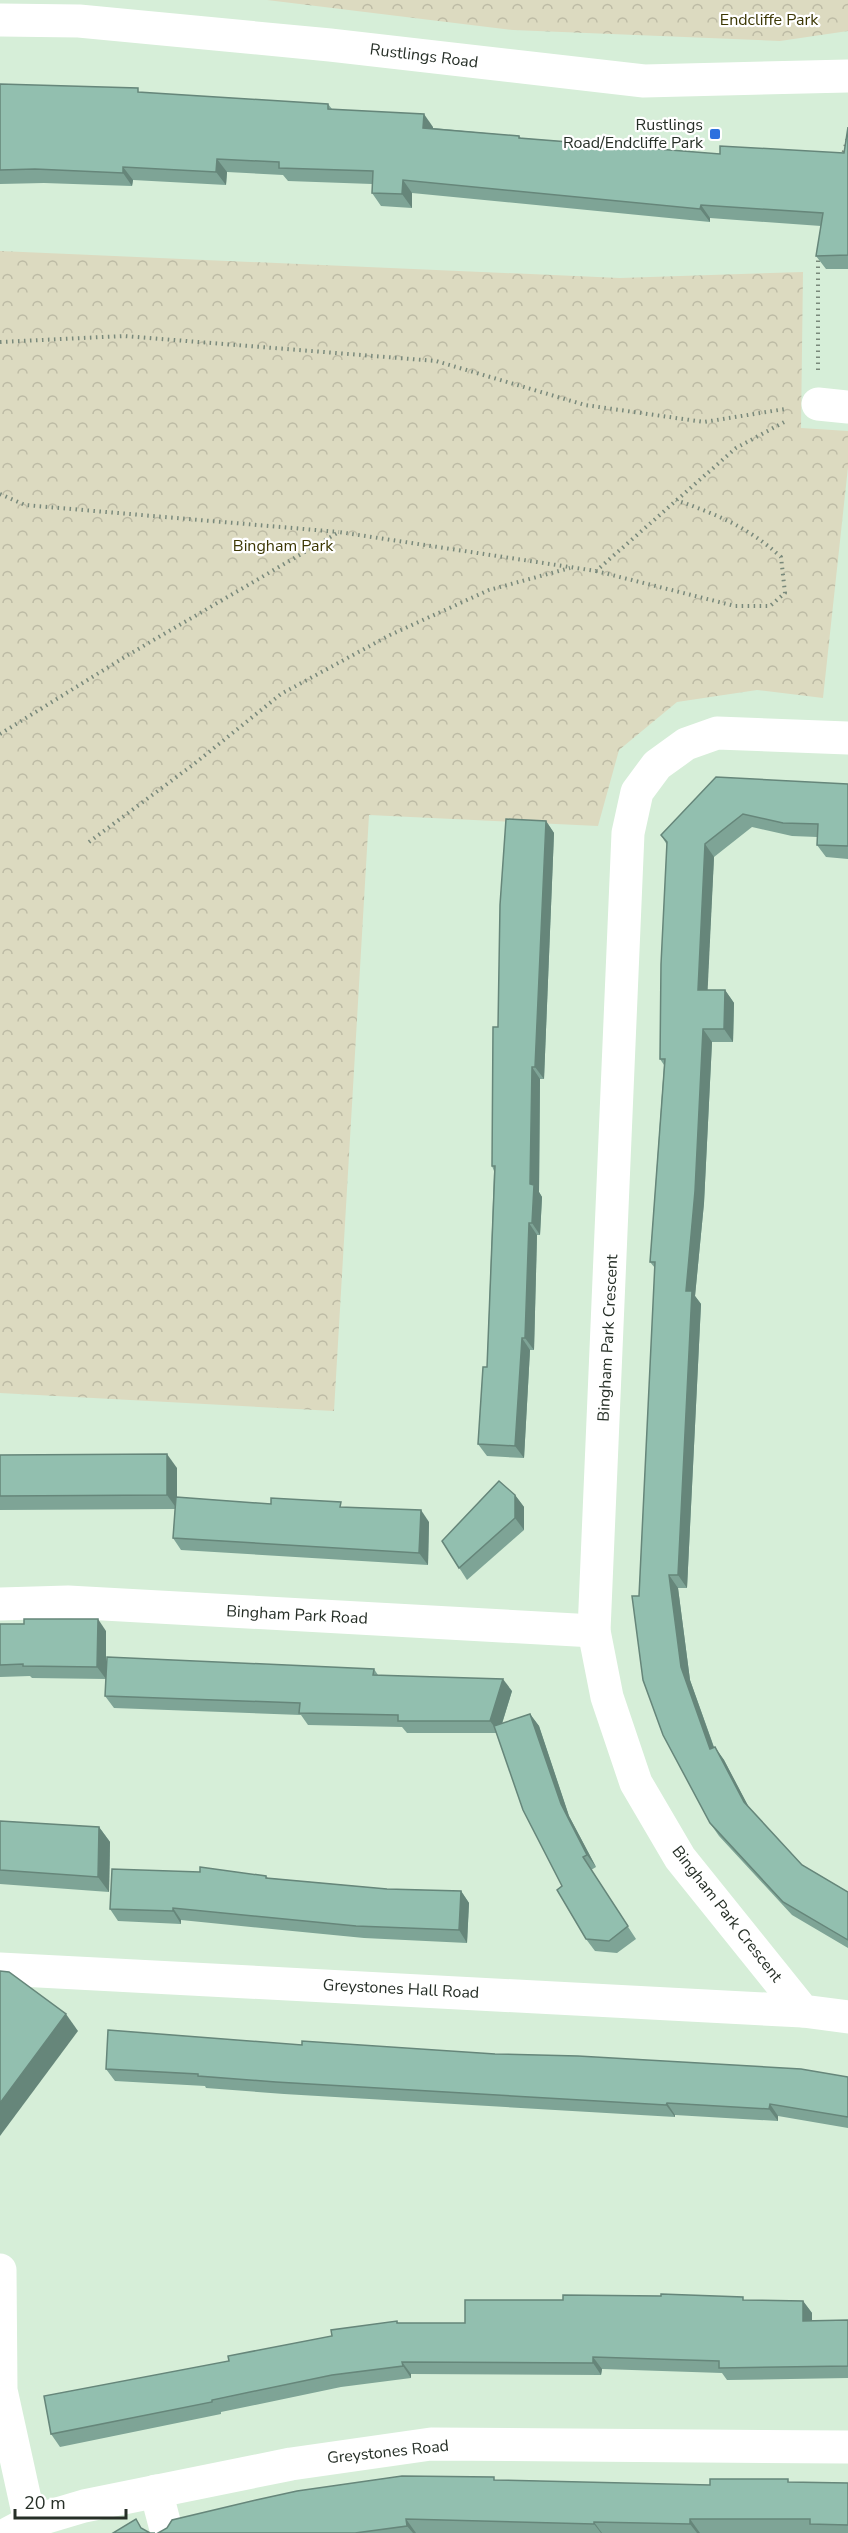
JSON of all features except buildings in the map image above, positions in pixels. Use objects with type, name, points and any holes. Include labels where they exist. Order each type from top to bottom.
[{"type":"street","name":"Rustlings Road","points":[[0,20],[79,21],[330,45],[644,81],[848,76]]},
{"type":"street","name":"Bingham Park Crescent","points":[[803,2011],[680,1858],[636,1783],[608,1697],[594,1631],[628,833],[637,792],[657,765],[686,744],[717,733],[848,738]]},
{"type":"street","name":"Bingham Park Road","points":[[0,1604],[68,1602],[594,1631]]},
{"type":"street","name":"Greystones Hall Road","points":[[0,1969],[803,2011]]},
{"type":"street","points":[[803,2011],[848,2017]]},
{"type":"street","points":[[0,2270],[0,2390],[20,2527]]},
{"type":"street","name":"Greystones Road","points":[[20,2527],[84,2506],[156,2491],[291,2464],[431,2444],[848,2447]]},
{"type":"street","points":[[156,2491],[167,2533]]},
{"type":"path","points":[[841,161],[848,136]]},
{"type":"path","points":[[819,247],[817,267],[833,406]]},
{"type":"path","points":[[0,342],[124,336],[436,361],[585,405],[704,422],[833,406]]},
{"type":"path","points":[[596,571],[735,448],[833,406]]},
{"type":"path","points":[[0,494],[25,505],[339,532],[574,567],[735,606],[770,606],[785,592],[782,557],[759,537],[718,515],[676,500]]},
{"type":"path","points":[[0,734],[128,655],[339,532]]},
{"type":"path","points":[[89,842],[194,764],[281,694],[390,635],[489,590],[574,567]]},
{"type":"green space","name":"Endcliffe Park","points":[[267,0],[848,0],[848,31],[780,41],[513,30]]},
{"type":"green space","name":"Bingham Park","points":[[0,251],[620,278],[803,272],[801,428],[848,431],[848,467],[823,698],[757,690],[677,702],[619,750],[598,826],[369,815],[334,1411],[0,1393]]},
{"type":"place","name":"Rustlings Road/Endcliffe Park","points":[[715,134]]}]
